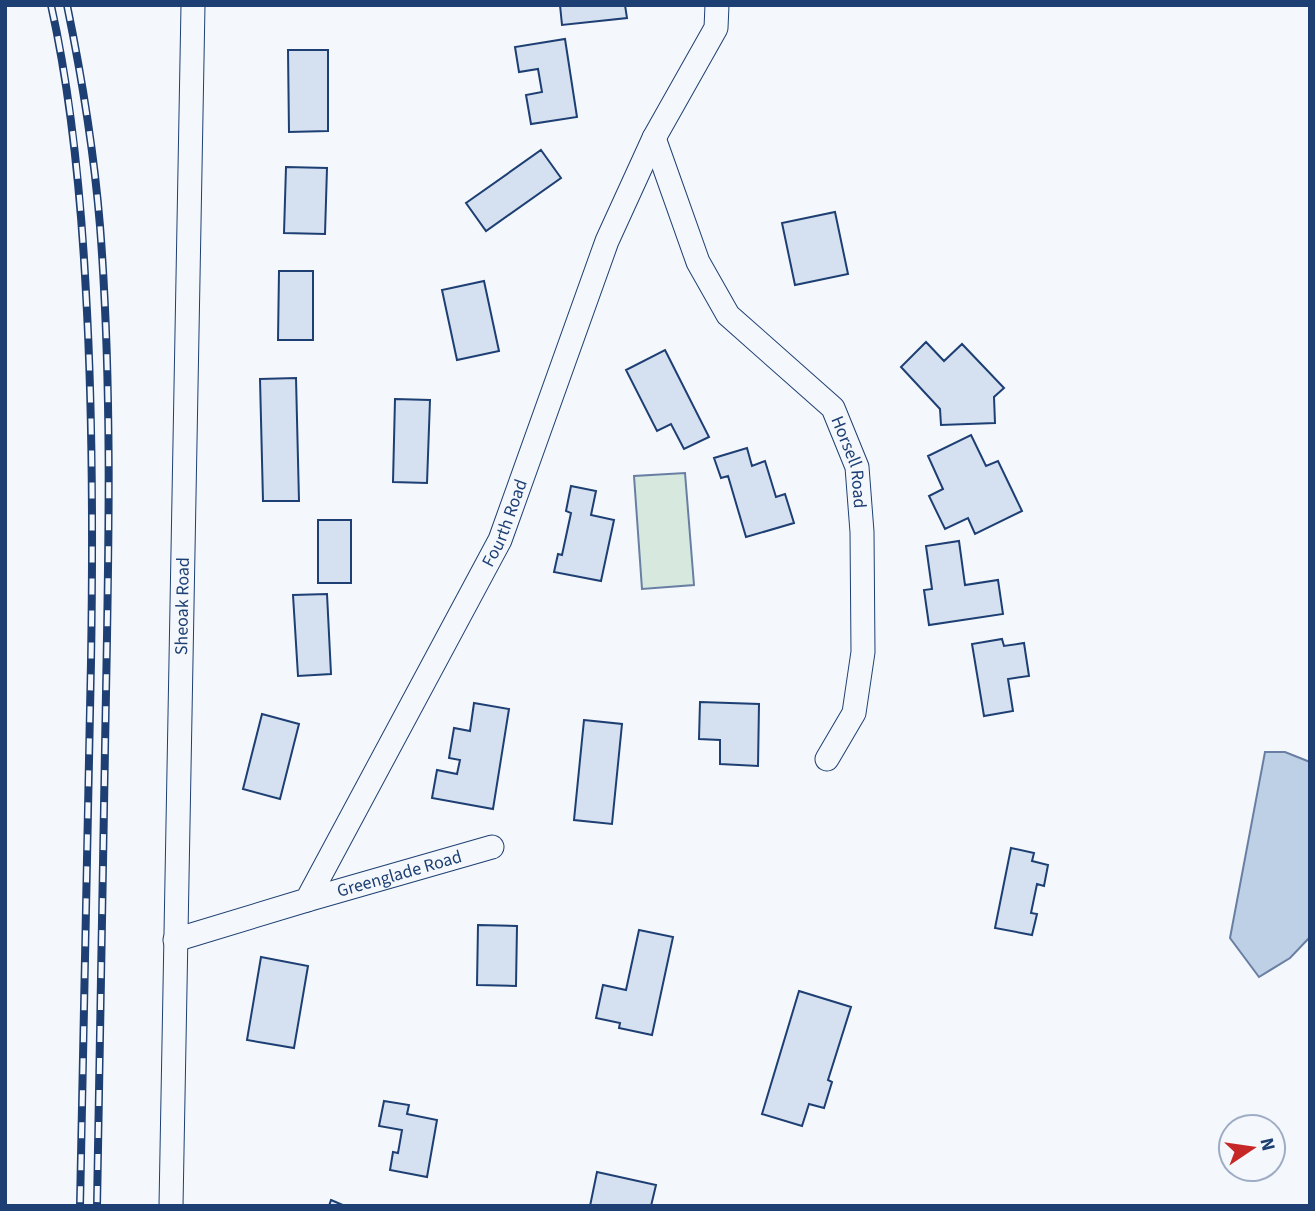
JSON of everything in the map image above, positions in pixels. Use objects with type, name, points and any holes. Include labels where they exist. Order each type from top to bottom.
[{"type":"street","name":"Sheoak Road","points":[[171,1206],[193,5]]},
{"type":"street","name":"Fourth Road","points":[[307,900],[500,540],[607,241],[654,138],[716,28],[717,5]]},
{"type":"street","name":"Horsell Road","points":[[654,138],[698,262],[728,315],[834,408],[857,467],[862,532],[863,652],[854,713],[827,759]]},
{"type":"street","name":"Greenglade Road","points":[[307,900],[492,847]]},
{"type":"street","points":[[175,940],[307,900]]},
{"type":"shaded area","points":[[685,473],[694,585],[642,589],[634,476]]},
{"type":"water","points":[[1265,752],[1285,752],[1310,762],[1310,937],[1290,958],[1259,977],[1230,938]]},
{"type":"building","points":[[560,5],[625,5],[627,18],[562,25]]},
{"type":"building","points":[[565,39],[577,117],[531,124],[526,95],[542,92],[538,69],[519,72],[515,47]]},
{"type":"building","points":[[288,50],[328,50],[328,131],[289,132]]},
{"type":"building","points":[[541,150],[561,178],[486,231],[466,203]]},
{"type":"building","points":[[286,167],[327,168],[325,234],[284,233]]},
{"type":"building","points":[[835,212],[848,274],[795,285],[782,223]]},
{"type":"building","points":[[279,271],[313,271],[313,340],[278,340]]},
{"type":"building","points":[[484,281],[499,351],[457,360],[442,290]]},
{"type":"building","points":[[926,342],[944,361],[962,344],[1004,388],[994,397],[995,423],[941,425],[940,409],[901,367]]},
{"type":"building","points":[[665,350],[709,437],[684,449],[671,424],[657,431],[626,370]]},
{"type":"building","points":[[296,378],[299,501],[263,501],[260,379]]},
{"type":"building","points":[[395,399],[430,400],[427,483],[393,482]]},
{"type":"building","points":[[971,435],[986,466],[998,461],[1022,511],[975,534],[968,518],[945,529],[929,496],[943,489],[928,456]]},
{"type":"building","points":[[747,448],[752,466],[765,461],[776,497],[785,494],[794,523],[746,537],[728,476],[721,478],[714,458]]},
{"type":"building","points":[[571,486],[596,491],[591,515],[614,520],[601,581],[554,572],[558,554],[562,555],[571,513],[566,511]]},
{"type":"building","points":[[318,520],[351,520],[351,583],[318,583]]},
{"type":"building","points":[[959,541],[965,585],[998,580],[1003,614],[929,625],[924,590],[932,589],[926,546]]},
{"type":"building","points":[[327,594],[331,674],[298,676],[293,595]]},
{"type":"building","points":[[1002,639],[1004,646],[1024,643],[1029,676],[1008,679],[1013,711],[984,716],[972,644]]},
{"type":"building","points":[[700,702],[759,704],[758,766],[720,764],[720,740],[699,739]]},
{"type":"building","points":[[474,703],[509,709],[493,809],[432,798],[437,770],[457,774],[460,760],[449,758],[454,728],[470,731]]},
{"type":"building","points":[[262,714],[299,724],[280,799],[243,789]]},
{"type":"building","points":[[584,720],[622,724],[612,824],[574,820]]},
{"type":"building","points":[[1011,848],[1034,853],[1032,861],[1048,865],[1044,886],[1037,884],[1031,913],[1037,914],[1032,935],[995,928]]},
{"type":"building","points":[[478,925],[517,926],[516,986],[477,985]]},
{"type":"building","points":[[639,930],[673,937],[652,1035],[619,1028],[620,1023],[596,1018],[603,985],[626,990]]},
{"type":"building","points":[[261,957],[308,966],[294,1048],[247,1040]]},
{"type":"building","points":[[799,991],[851,1007],[828,1080],[832,1082],[824,1108],[809,1104],[802,1126],[762,1114]]},
{"type":"building","points":[[384,1101],[409,1105],[407,1114],[437,1120],[427,1177],[390,1170],[393,1152],[398,1153],[402,1130],[379,1126]]},
{"type":"building","points":[[597,1172],[656,1185],[651,1206],[590,1206]]},
{"type":"building","points":[[331,1200],[345,1206],[329,1206]]},
{"type":"railway","points":[[51,5],[65,76],[78,184],[86,293],[91,431],[91,662],[80,1206]]},
{"type":"railway","points":[[67,5],[87,115],[97,198],[104,284],[108,401],[108,576],[97,1206]]}]
